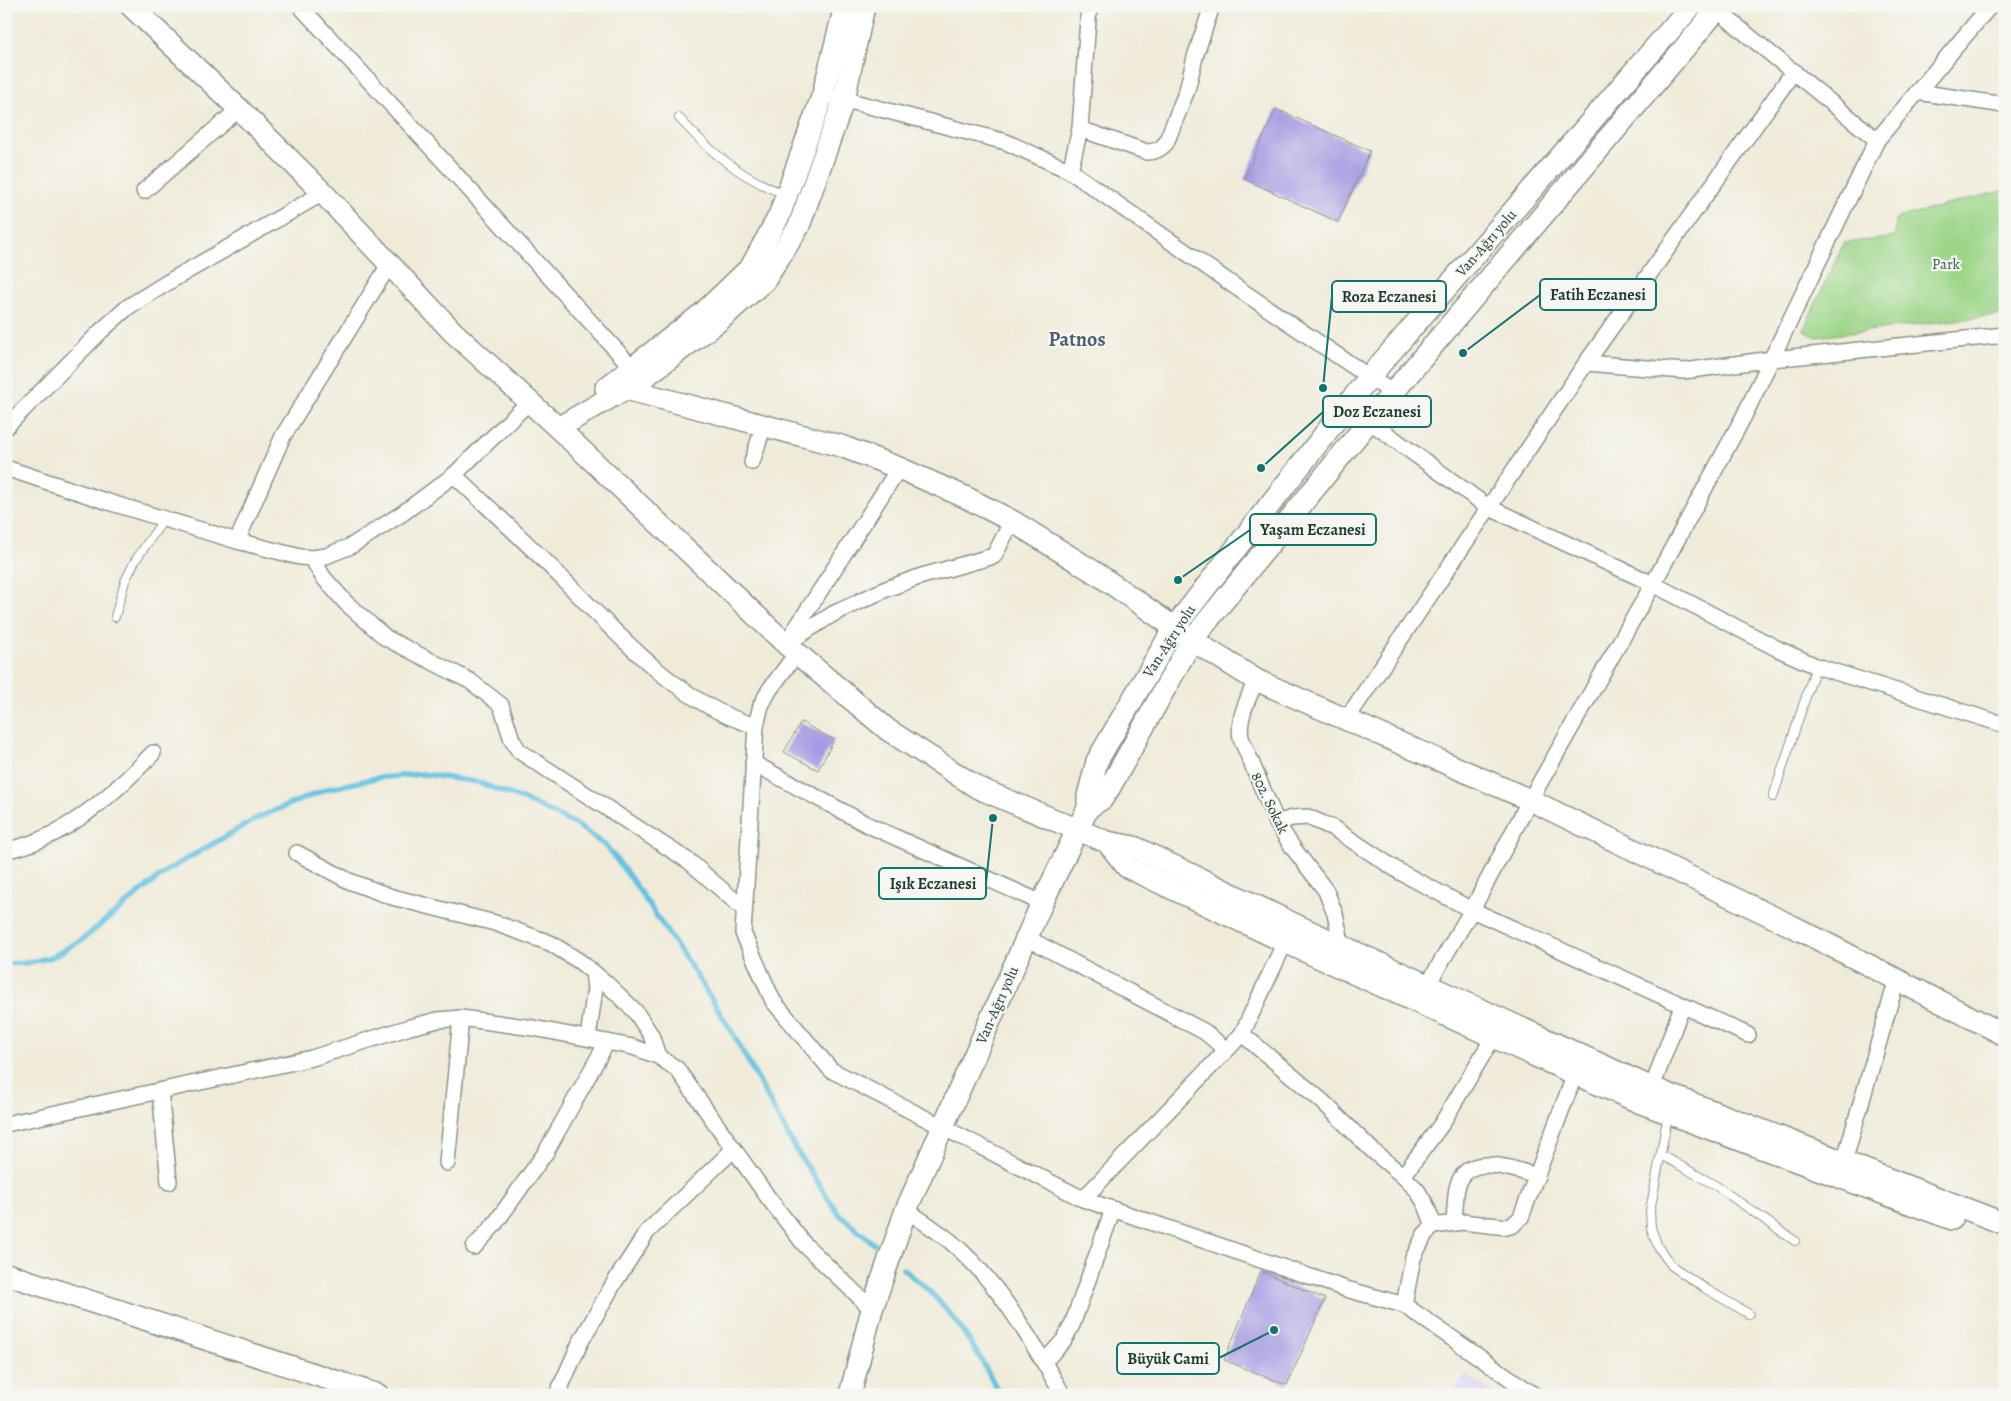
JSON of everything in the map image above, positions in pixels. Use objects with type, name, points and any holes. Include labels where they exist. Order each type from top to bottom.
[{"type":"main road","points":[[131,6],[239,109],[323,193],[452,332],[558,428],[792,648],[888,730],[978,788],[1107,842],[1127,867],[1292,934],[1423,994],[1652,1088],[2005,1224]]},
{"type":"main road","points":[[627,381],[751,267],[779,216],[787,195],[823,94],[845,6]]},
{"type":"main road","points":[[558,428],[720,320],[765,280],[799,226],[844,99],[864,6]]},
{"type":"main road","name":"Van-Ağrı yolu","points":[[850,1395],[872,1309],[906,1210],[1042,903],[1088,808],[1090,782],[1097,761],[1174,628],[1370,376],[1691,6]]},
{"type":"main road","points":[[1088,808],[1102,799],[1110,787],[1192,640],[1369,421],[1715,8]]},
{"type":"main road","points":[[627,381],[764,425],[841,446],[965,496],[1012,521],[1099,574],[1174,628],[1256,680],[1530,800],[1800,930],[2005,1035]]},
{"type":"main road","points":[[1292,934],[1342,946],[1494,1036],[1576,1074],[1669,1113],[2005,1238]]},
{"type":"main road","points":[[6,1274],[378,1395]]},
{"type":"street","points":[[300,6],[627,381]]},
{"type":"street","points":[[1070,170],[1080,129],[1089,6]]},
{"type":"street","points":[[1080,129],[1147,152],[1162,148],[1166,143],[1187,90],[1195,57],[1212,6]]},
{"type":"street","points":[[1423,994],[1472,910],[1530,800],[1744,416],[1877,140],[1990,6]]},
{"type":"street","points":[[1715,8],[1877,140]]},
{"type":"street","points":[[1346,720],[1586,363],[1794,71]]},
{"type":"street","points":[[1917,92],[2005,105]]},
{"type":"street","points":[[823,94],[1006,142],[1070,170],[1233,285],[1393,393]]},
{"type":"street","points":[[144,191],[239,109]]},
{"type":"street","points":[[6,427],[101,330],[128,307],[323,193]]},
{"type":"street","points":[[237,541],[283,436],[389,265]]},
{"type":"street","points":[[1586,363],[1684,371],[1772,359],[2005,335]]},
{"type":"street","points":[[6,468],[237,541],[300,557],[312,558],[326,556],[351,546],[403,513],[454,475],[529,402]]},
{"type":"street","points":[[1369,421],[1488,507],[1652,584],[1778,649],[1816,666],[2005,725]]},
{"type":"street","points":[[752,462],[764,425]]},
{"type":"street","points":[[899,468],[792,648],[761,705],[756,726],[743,933],[773,1001],[831,1070],[1083,1198],[1346,1290],[1404,1305],[1534,1395]]},
{"type":"street","points":[[454,475],[632,647],[668,677],[702,703],[721,714],[756,726]]},
{"type":"street","points":[[792,648],[832,614],[886,589],[922,576],[994,556],[1012,521]]},
{"type":"street","points":[[312,558],[323,577],[346,603],[381,634],[406,650],[470,681],[491,695],[501,705],[512,740],[519,751],[690,862],[744,909]]},
{"type":"street","name":"802. Sokak","points":[[1256,680],[1243,716],[1240,731],[1260,786],[1277,823],[1293,848],[1326,891],[1335,914],[1342,946]]},
{"type":"street","points":[[6,850],[26,846],[81,816],[131,776],[153,753]]},
{"type":"street","points":[[753,763],[866,824],[1042,903]]},
{"type":"street","points":[[1277,823],[1292,818],[1308,817],[1333,828],[1400,872],[1472,910],[1748,1035]]},
{"type":"street","points":[[297,853],[349,881],[392,897],[494,923],[550,943],[594,972],[635,1011],[651,1035],[658,1056]]},
{"type":"street","points":[[1083,1198],[1242,1034],[1292,934]]},
{"type":"street","points":[[1027,938],[1205,1032],[1226,1050]]},
{"type":"street","points":[[588,1038],[595,988],[594,972]]},
{"type":"street","points":[[1844,1162],[1897,979]]},
{"type":"street","points":[[1652,1088],[1682,1006]]},
{"type":"street","points":[[447,1163],[461,1018]]},
{"type":"street","points":[[6,1124],[312,1058],[438,1020],[461,1018],[525,1026],[633,1047],[658,1056],[677,1069],[804,1244],[872,1309]]},
{"type":"street","points":[[1242,1034],[1322,1100],[1373,1151],[1403,1176],[1417,1190],[1426,1205],[1434,1226]]},
{"type":"street","points":[[1403,1176],[1441,1125],[1494,1036]]},
{"type":"street","points":[[474,1247],[494,1226],[546,1152],[608,1042]]},
{"type":"street","points":[[1404,1305],[1413,1258],[1425,1234],[1434,1226],[1454,1223],[1481,1223],[1500,1227],[1513,1225],[1524,1211],[1576,1074]]},
{"type":"street","points":[[160,1091],[169,1182]]},
{"type":"street","points":[[557,1395],[580,1342],[614,1283],[647,1232],[734,1149]]},
{"type":"street","points":[[1454,1223],[1458,1186],[1470,1169],[1478,1165],[1493,1164],[1537,1176]]},
{"type":"street","points":[[1044,1362],[1064,1340],[1072,1325],[1113,1209]]},
{"type":"street","points":[[906,1210],[950,1241],[983,1274],[1012,1310],[1063,1395]]},
{"type":"lane","points":[[679,118],[699,140],[744,173],[766,188],[787,195]]},
{"type":"lane","points":[[116,617],[125,581],[135,560],[164,519]]},
{"type":"lane","points":[[1773,797],[1816,666]]},
{"type":"lane","points":[[1669,1113],[1650,1210],[1651,1228],[1658,1247],[1672,1266],[1706,1289],[1749,1314]]},
{"type":"lane","points":[[1661,1154],[1715,1185],[1796,1242]]},
{"type":"shaded area","points":[[1465,1374],[1497,1395],[1451,1395]]},
{"type":"green space","name":"Park","points":[[2005,190],[2005,314],[1816,337],[1803,330],[1844,243],[1895,237],[1896,218]]},
{"type":"building","points":[[1276,109],[1370,151],[1338,222],[1244,179]]},
{"type":"building","points":[[801,722],[834,740],[818,770],[784,752]]},
{"type":"building","points":[[1261,1271],[1325,1299],[1287,1385],[1224,1360]]},
{"type":"waterway","points":[[6,964],[26,963],[52,957],[83,939],[168,870],[259,817],[327,789],[377,778],[422,774],[477,782],[525,800],[577,825],[607,847],[688,962],[731,1030],[796,1150],[838,1213],[874,1244]]},
{"type":"waterway","points":[[903,1269],[945,1308],[979,1356],[1000,1395]]},
{"type":"place","name":"Fatih Eczanesi","points":[[1463,353]]},
{"type":"place","name":"Roza Eczanesi","points":[[1323,388]]},
{"type":"place","name":"Doz Eczanesi","points":[[1261,468]]},
{"type":"place","name":"Yaşam Eczanesi","points":[[1178,580]]},
{"type":"place","name":"Işık Eczanesi","points":[[993,818]]},
{"type":"place","name":"Büyük Cami","points":[[1274,1330]]},
{"type":"district","name":"Patnos","points":[[1077,339]]}]
